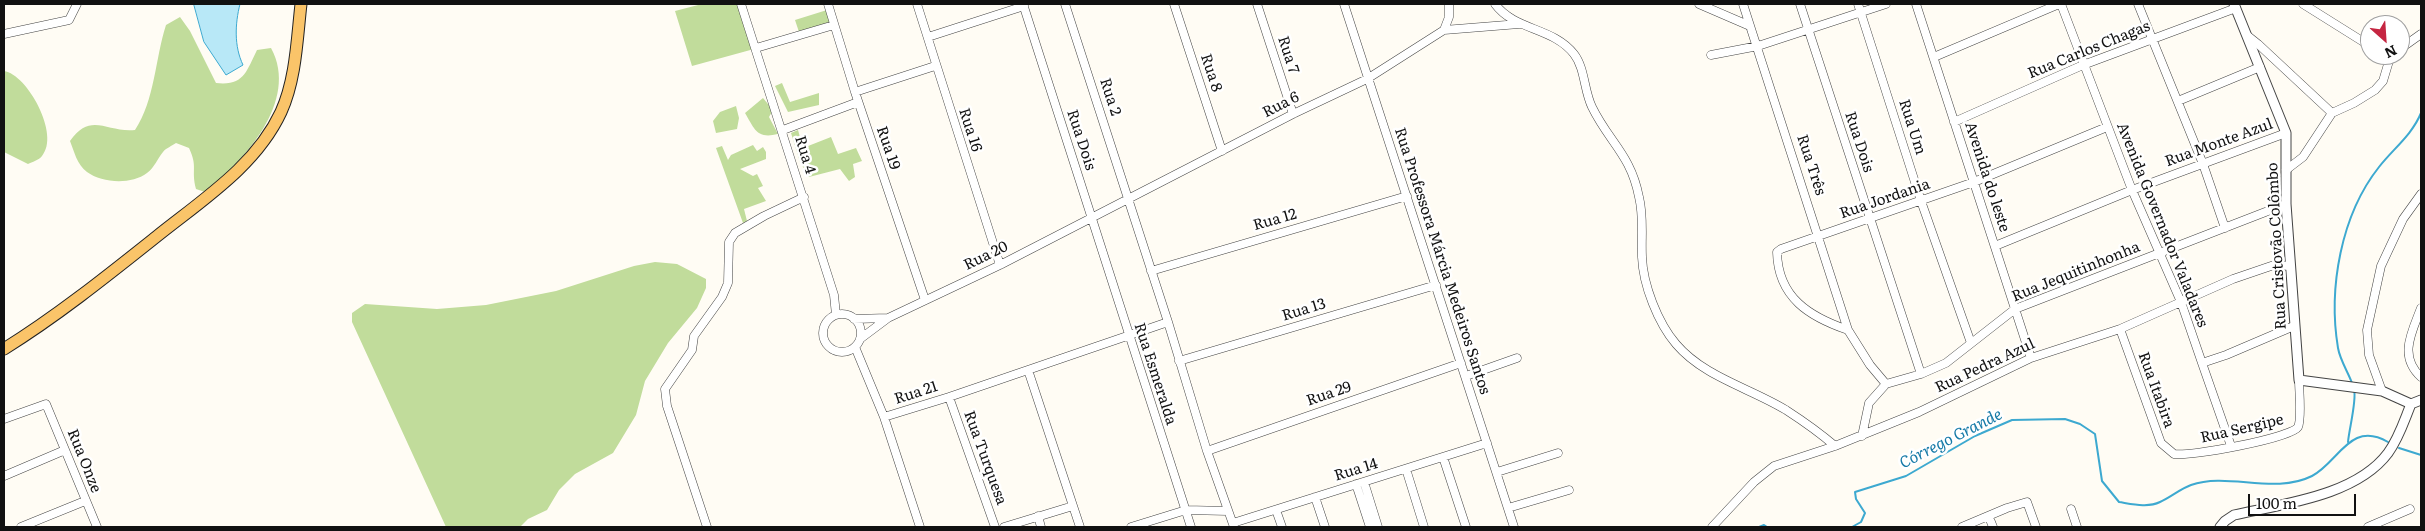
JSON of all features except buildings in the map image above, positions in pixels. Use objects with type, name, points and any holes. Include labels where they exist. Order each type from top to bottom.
[{"type":"main road","points":[[4,349],[28,334],[112,272],[226,181],[255,152],[281,110],[288,89],[300,4]]},
{"type":"street","points":[[4,34],[69,20],[77,4]]},
{"type":"street","name":"Rua 4","points":[[742,4],[834,295],[836,315]]},
{"type":"street","name":"Rua 19","points":[[828,4],[854,92],[925,300]]},
{"type":"street","name":"Rua 16","points":[[917,4],[935,66],[1000,265]]},
{"type":"street","name":"Rua 2","points":[[1065,4],[1168,322],[1206,451],[1233,525]]},
{"type":"street","name":"Rua 8","points":[[1174,4],[1222,151]]},
{"type":"street","name":"Rua 7","points":[[1257,4],[1293,114]]},
{"type":"street","name":"Rua Professora Márcia Medeiros Santos","points":[[1344,4],[1514,527]]},
{"type":"street","points":[[1449,4],[1449,17],[1444,30],[1519,24]]},
{"type":"street","points":[[1495,4],[1519,24],[1555,36],[1574,54],[1591,106],[1624,153],[1635,178],[1640,200],[1644,280],[1656,309],[1675,343],[1698,364],[1786,410],[1835,446]]},
{"type":"street","points":[[1699,4],[1750,26]]},
{"type":"street","name":"Rua Três","points":[[1743,4],[1848,330],[1870,365],[1886,384]]},
{"type":"street","name":"Rua Dois","points":[[1800,4],[1921,374]]},
{"type":"street","name":"Rua Um","points":[[1858,4],[1921,201],[1971,343]]},
{"type":"street","points":[[1711,56],[1758,46],[1886,4]]},
{"type":"street","name":"Avenida do leste","points":[[1916,4],[2031,358]]},
{"type":"street","points":[[1934,57],[2060,4]]},
{"type":"street","name":"Avenida Governador Valadares","points":[[2060,4],[2132,190],[2180,302],[2231,446]]},
{"type":"street","points":[[2138,4],[2203,164],[2225,228]]},
{"type":"street","points":[[2303,4],[2360,40]]},
{"type":"street","points":[[928,37],[1023,5]]},
{"type":"street","name":"Rua Dois","points":[[1023,5],[1096,228]]},
{"type":"street","name":"Rua Carlos Chagas","points":[[1954,122],[2083,65],[2236,6]]},
{"type":"street","name":"Rua Cristovão Colômbo","points":[[2236,6],[2286,133],[2286,204],[2299,380]]},
{"type":"street","points":[[756,48],[834,25]]},
{"type":"street","name":"Rua 6","points":[[1128,200],[1293,114],[1367,79],[1444,30]]},
{"type":"street","points":[[2410,42],[2421,34]]},
{"type":"street","points":[[2248,36],[2332,113]]},
{"type":"street","points":[[2286,170],[2303,157],[2332,113],[2354,103],[2375,90],[2382,81],[2389,65]]},
{"type":"street","points":[[854,92],[935,66]]},
{"type":"street","points":[[2178,100],[2260,67]]},
{"type":"street","points":[[783,130],[858,102]]},
{"type":"street","name":"Rua Jordania","points":[[1848,330],[1824,322],[1803,309],[1790,296],[1780,270],[1777,252],[1974,182],[2107,127]]},
{"type":"street","name":"Rua Monte Azul","points":[[1995,246],[2132,190],[2286,133]]},
{"type":"street","points":[[2382,391],[2369,355],[2367,330],[2381,266],[2403,219],[2421,194]]},
{"type":"street","name":"Rua 12","points":[[1151,271],[1407,196]]},
{"type":"street","points":[[707,527],[667,406],[665,389],[692,350],[694,336],[722,297],[728,283],[729,242],[735,233],[764,216],[804,197]]},
{"type":"street","name":"Rua 20","points":[[860,339],[888,318],[1000,265],[1128,200]]},
{"type":"street","name":"Rua Jequitinhonha","points":[[1886,384],[1921,374],[1946,362],[2015,309],[2286,204]]},
{"type":"street","name":"Rua Esmeralda","points":[[1096,228],[1191,527]]},
{"type":"street","name":"Rua Pedra Azul","points":[[1712,527],[1764,473],[1786,462],[1862,436],[1919,412],[2031,358],[2120,329],[2257,270],[2274,265],[2290,266]]},
{"type":"street","name":"Rua 13","points":[[1179,361],[1436,285]]},
{"type":"street","points":[[2421,308],[2408,342],[2407,354],[2413,368],[2421,377]]},
{"type":"street","points":[[836,315],[846,315],[854,319],[859,326],[860,339],[855,347],[847,351],[838,352],[827,345],[823,336],[824,328],[829,320],[836,315]]},
{"type":"street","points":[[854,319],[888,318]]},
{"type":"street","name":"Rua 21","points":[[855,347],[884,417],[949,397],[1168,322]]},
{"type":"street","points":[[2202,364],[2226,356],[2294,326]]},
{"type":"street","name":"Rua Itabira","points":[[2120,329],[2161,443],[2174,454]]},
{"type":"street","points":[[1466,376],[1517,358]]},
{"type":"street","name":"Rua 29","points":[[1206,451],[1461,363]]},
{"type":"street","points":[[1028,370],[1080,527]]},
{"type":"street","points":[[2299,380],[2382,391],[2411,404]]},
{"type":"street","name":"Rua Sergipe","points":[[2174,454],[2200,453],[2273,438],[2294,431],[2299,424],[2299,380]]},
{"type":"street","points":[[1862,436],[1869,404],[1886,384]]},
{"type":"street","name":"Rua Turquesa","points":[[949,397],[995,527]]},
{"type":"street","points":[[2220,527],[2234,515],[2308,500],[2328,493],[2363,474],[2387,455],[2395,442],[2411,404],[2421,400]]},
{"type":"street","name":"Rua Onze","points":[[4,419],[46,404],[96,527]]},
{"type":"street","points":[[884,417],[920,527]]},
{"type":"street","name":"Rua 14","points":[[1233,525],[1487,442]]},
{"type":"street","points":[[4,476],[65,450]]},
{"type":"street","points":[[1496,472],[1558,453]]},
{"type":"street","points":[[1443,456],[1466,527]]},
{"type":"street","points":[[1406,469],[1424,527]]},
{"type":"street","points":[[1360,483],[1370,527]]},
{"type":"street","points":[[1360,483],[1378,527]]},
{"type":"street","points":[[1508,508],[1569,490]]},
{"type":"street","points":[[1315,498],[1325,527]]},
{"type":"street","points":[[21,527],[85,501]]},
{"type":"street","points":[[1962,527],[1990,517],[2007,508],[2027,502],[2036,527]]},
{"type":"street","points":[[1004,527],[1073,506]]},
{"type":"street","points":[[2368,527],[2410,509]]},
{"type":"street","points":[[1131,527],[1186,510],[1228,511]]},
{"type":"street","points":[[1276,510],[1282,527]]},
{"type":"street","points":[[2071,510],[2078,527]]},
{"type":"street","points":[[1038,516],[1042,527]]},
{"type":"street","points":[[1990,517],[1993,527]]},
{"type":"green space","points":[[702,4],[738,4],[754,49],[692,66],[675,11]]},
{"type":"green space","points":[[827,10],[832,24],[799,32],[795,20]]},
{"type":"green space","points":[[180,17],[190,31],[216,83],[238,80],[247,71],[257,50],[271,48],[278,68],[278,89],[273,109],[263,129],[235,164],[205,192],[196,189],[194,164],[189,148],[176,143],[164,151],[152,168],[140,177],[117,181],[93,176],[81,166],[70,141],[78,132],[92,125],[135,130],[142,118],[151,93],[166,25]]},
{"type":"green space","points":[[4,71],[13,75],[31,94],[39,107],[44,121],[47,146],[41,157],[28,164],[4,152]]},
{"type":"green space","points":[[782,83],[790,102],[819,93],[819,105],[788,112],[775,86]]},
{"type":"green space","points":[[763,98],[773,110],[769,117],[778,134],[765,135],[757,132],[745,113]]},
{"type":"green space","points":[[736,106],[739,118],[737,129],[716,133],[713,121],[720,112]]},
{"type":"green space","points":[[798,130],[803,148],[831,137],[838,154],[856,148],[862,161],[853,164],[855,177],[849,181],[840,169],[809,177],[800,162],[791,133]]},
{"type":"green space","points":[[753,145],[757,151],[763,147],[766,152],[766,159],[740,169],[753,176],[757,174],[763,186],[758,188],[766,201],[744,209],[747,221],[743,223],[716,148],[722,146],[728,160],[731,155]]},
{"type":"green space","points":[[655,262],[677,264],[706,279],[706,288],[697,308],[668,343],[645,381],[636,415],[613,453],[575,474],[559,490],[547,510],[528,519],[520,527],[446,527],[352,322],[352,313],[365,304],[437,309],[486,305],[556,291],[634,266]]},
{"type":"water","points":[[194,4],[240,4],[236,35],[243,65],[226,75],[204,42]]},
{"type":"waterway","points":[[2352,383],[2339,352],[2335,325],[2335,301],[2340,253],[2355,207],[2366,186],[2379,167],[2413,128],[2421,113]]},
{"type":"waterway","points":[[2348,442],[2354,407],[2354,390]]},
{"type":"waterway","name":"Córrego Grande","points":[[1852,527],[1861,522],[1865,513],[1856,499],[1855,492],[1906,476],[1975,436],[2012,420],[2065,419],[2080,424],[2095,434],[2102,481],[2119,502],[2140,505],[2155,504],[2191,485],[2205,482],[2282,484],[2297,481],[2312,476],[2321,470],[2354,439],[2364,436],[2375,437],[2388,442]]},
{"type":"waterway","name":"Córrego Grande","points":[[2399,448],[2421,455]]},
{"type":"waterway","name":"Córrego Grande","points":[[1759,527],[1764,525],[1767,527]]}]
